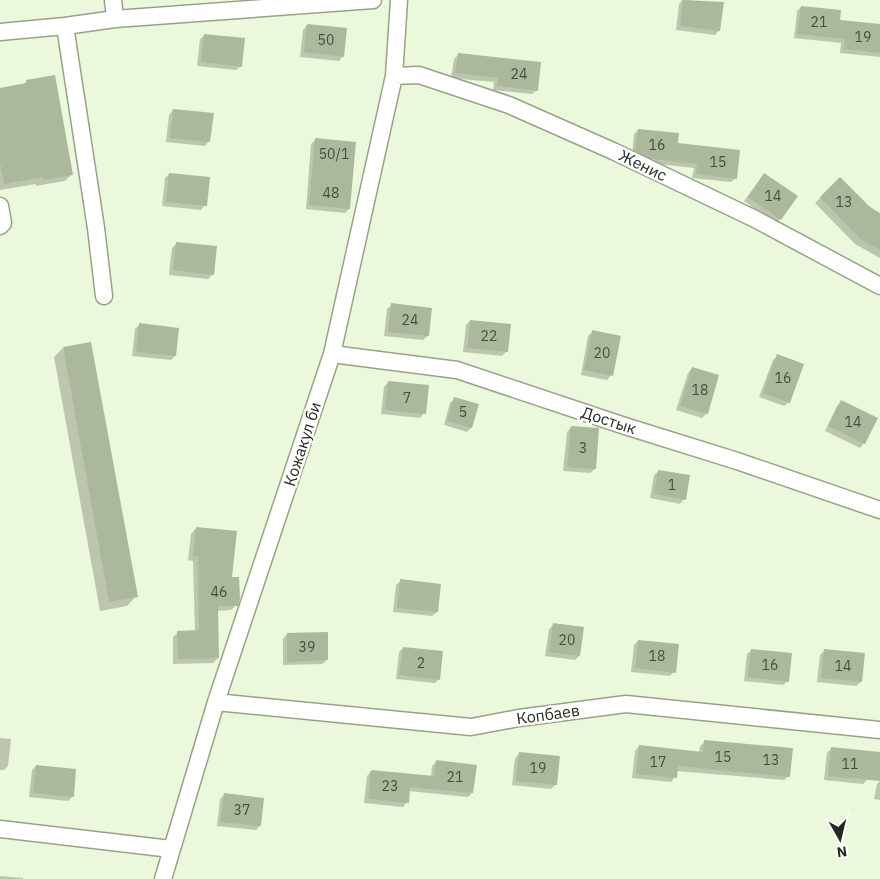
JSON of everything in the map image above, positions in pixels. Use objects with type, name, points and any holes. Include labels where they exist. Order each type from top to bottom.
[{"type":"street","points":[[113,0],[115,19]]},
{"type":"street","points":[[0,32],[115,19],[373,0]]},
{"type":"street","name":"Кожакул би","points":[[163,879],[170,849],[216,702],[332,354],[394,76],[399,0]]},
{"type":"street","points":[[66,26],[96,228],[104,296]]},
{"type":"street","name":"Женис","points":[[394,76],[419,75],[526,113],[613,151],[755,219],[880,286]]},
{"type":"street","points":[[0,206],[3,223],[0,226]]},
{"type":"street","name":"Достык","points":[[332,354],[457,370],[746,464],[880,510]]},
{"type":"street","name":"Копбаев","points":[[216,702],[471,727],[545,714],[626,704],[880,730]]},
{"type":"street","points":[[0,829],[170,849]]},
{"type":"building","points":[[683,0],[724,2],[720,31],[680,26]]},
{"type":"building","points":[[801,6],[841,10],[840,20],[880,24],[880,53],[844,49],[845,39],[797,34]]},
{"type":"building","points":[[307,24],[347,28],[344,57],[304,52]]},
{"type":"building","points":[[204,34],[245,38],[242,67],[201,62]]},
{"type":"building","points":[[458,53],[541,62],[538,91],[497,86],[498,78],[455,73]]},
{"type":"building","points":[[55,75],[73,175],[43,180],[43,177],[4,184],[0,163],[0,88],[26,83],[26,80]]},
{"type":"building","points":[[173,109],[214,113],[210,142],[170,138]]},
{"type":"building","points":[[638,129],[679,133],[678,143],[740,150],[737,179],[696,174],[697,164],[653,159],[635,151]]},
{"type":"building","points":[[315,138],[356,142],[350,209],[309,205]]},
{"type":"building","points":[[169,173],[210,177],[207,206],[166,202]]},
{"type":"building","points":[[764,173],[798,196],[781,220],[748,197]]},
{"type":"building","points":[[840,177],[870,207],[880,213],[880,250],[860,239],[820,197]]},
{"type":"building","points":[[176,242],[217,246],[214,275],[173,270]]},
{"type":"building","points":[[391,303],[432,308],[429,336],[388,332]]},
{"type":"building","points":[[470,320],[511,324],[508,352],[467,348]]},
{"type":"building","points":[[139,323],[179,328],[176,356],[136,352]]},
{"type":"building","points":[[592,330],[621,336],[613,376],[584,370]]},
{"type":"building","points":[[91,342],[138,597],[109,602],[63,347]]},
{"type":"building","points":[[777,354],[804,364],[790,403],[763,393]]},
{"type":"building","points":[[692,367],[719,375],[708,414],[680,406]]},
{"type":"building","points":[[388,381],[429,385],[426,414],[385,410]]},
{"type":"building","points":[[454,397],[479,404],[472,428],[447,421]]},
{"type":"building","points":[[841,400],[878,418],[865,444],[828,426]]},
{"type":"building","points":[[571,426],[599,428],[596,469],[567,467]]},
{"type":"building","points":[[658,470],[690,475],[686,500],[654,494]]},
{"type":"building","points":[[196,527],[237,531],[232,577],[239,577],[240,599],[238,606],[218,606],[219,658],[178,659],[177,631],[199,630],[198,556],[193,556]]},
{"type":"building","points":[[400,579],[441,584],[438,612],[397,608]]},
{"type":"building","points":[[553,623],[584,627],[580,656],[549,652]]},
{"type":"building","points":[[328,632],[328,660],[287,662],[287,633]]},
{"type":"building","points":[[638,640],[679,644],[676,673],[635,668]]},
{"type":"building","points":[[403,647],[443,651],[440,680],[399,675]]},
{"type":"building","points":[[751,649],[792,653],[789,682],[748,677]]},
{"type":"building","points":[[824,649],[865,653],[862,682],[821,678]]},
{"type":"building","points":[[704,740],[793,748],[790,777],[678,766],[677,778],[636,774],[639,745],[703,752]]},
{"type":"building","points":[[831,747],[880,752],[880,781],[828,776]]},
{"type":"building","points":[[519,752],[560,756],[557,785],[516,781]]},
{"type":"building","points":[[436,760],[477,765],[473,793],[410,787],[409,803],[368,799],[371,770],[434,776]]},
{"type":"building","points":[[36,765],[76,769],[74,797],[33,793]]},
{"type":"building","points":[[224,793],[264,798],[261,826],[220,822]]}]
